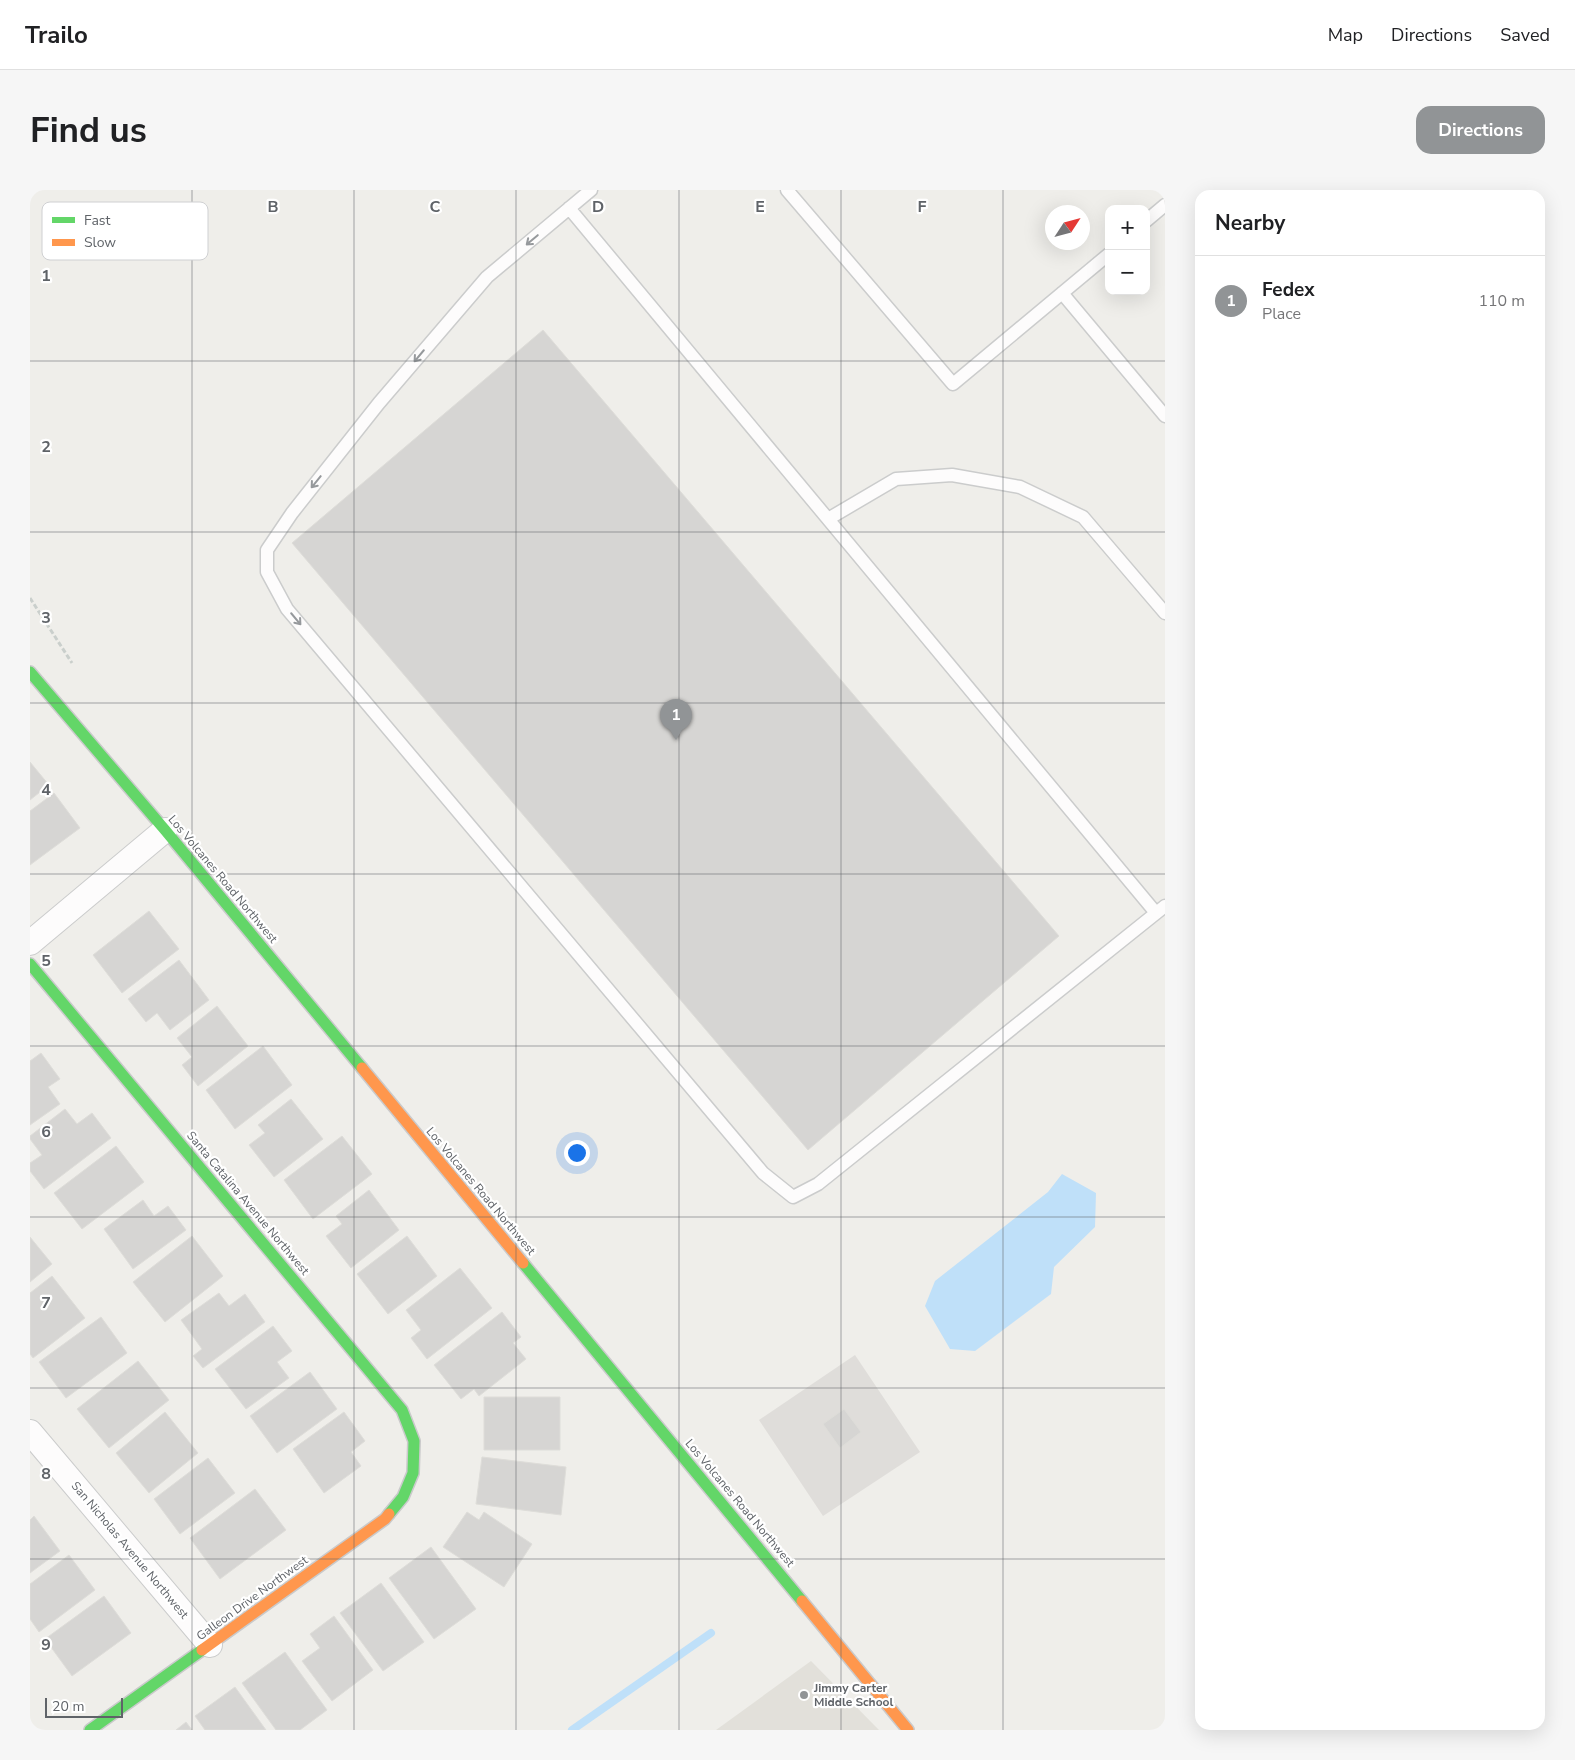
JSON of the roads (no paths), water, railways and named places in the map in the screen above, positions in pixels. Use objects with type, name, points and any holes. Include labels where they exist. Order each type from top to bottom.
[{"type":"street","name":"Los Volcanes Road Northwest","points":[[30,672],[165,830],[908,1730]]},
{"type":"street","points":[[30,943],[165,830]]},
{"type":"street","name":"Santa Catalina Avenue Northwest","points":[[30,964],[402,1410],[414,1441],[413,1473]]},
{"type":"street","name":"San Nicholas Avenue Northwest","points":[[30,1432],[210,1645]]},
{"type":"street","name":"Galleon Drive Northwest","points":[[90,1730],[385,1519],[403,1497],[413,1473]]},
{"type":"lane","points":[[569,208],[828,519],[1161,909],[818,1184],[793,1197],[763,1173],[287,609],[267,572],[266,550],[292,513],[379,404],[487,276],[569,208],[592,190]]},
{"type":"lane","points":[[787,190],[953,384],[1105,257]]},
{"type":"lane","points":[[1150,217],[1165,204]]},
{"type":"lane","points":[[1062,293],[1165,416]]},
{"type":"lane","points":[[828,519],[896,479],[952,475],[1020,487],[1083,517],[1165,614]]},
{"type":"water","points":[[1062,1174],[1096,1193],[1095,1227],[1054,1267],[1051,1294],[975,1351],[950,1349],[925,1306],[935,1281],[1048,1192]]},
{"type":"waterway","points":[[572,1730],[711,1633]]},
{"type":"place","name":"Fedex","points":[[676,740]]},
{"type":"place","name":"Jimmy Carter Middle School","points":[[804,1695]]}]
